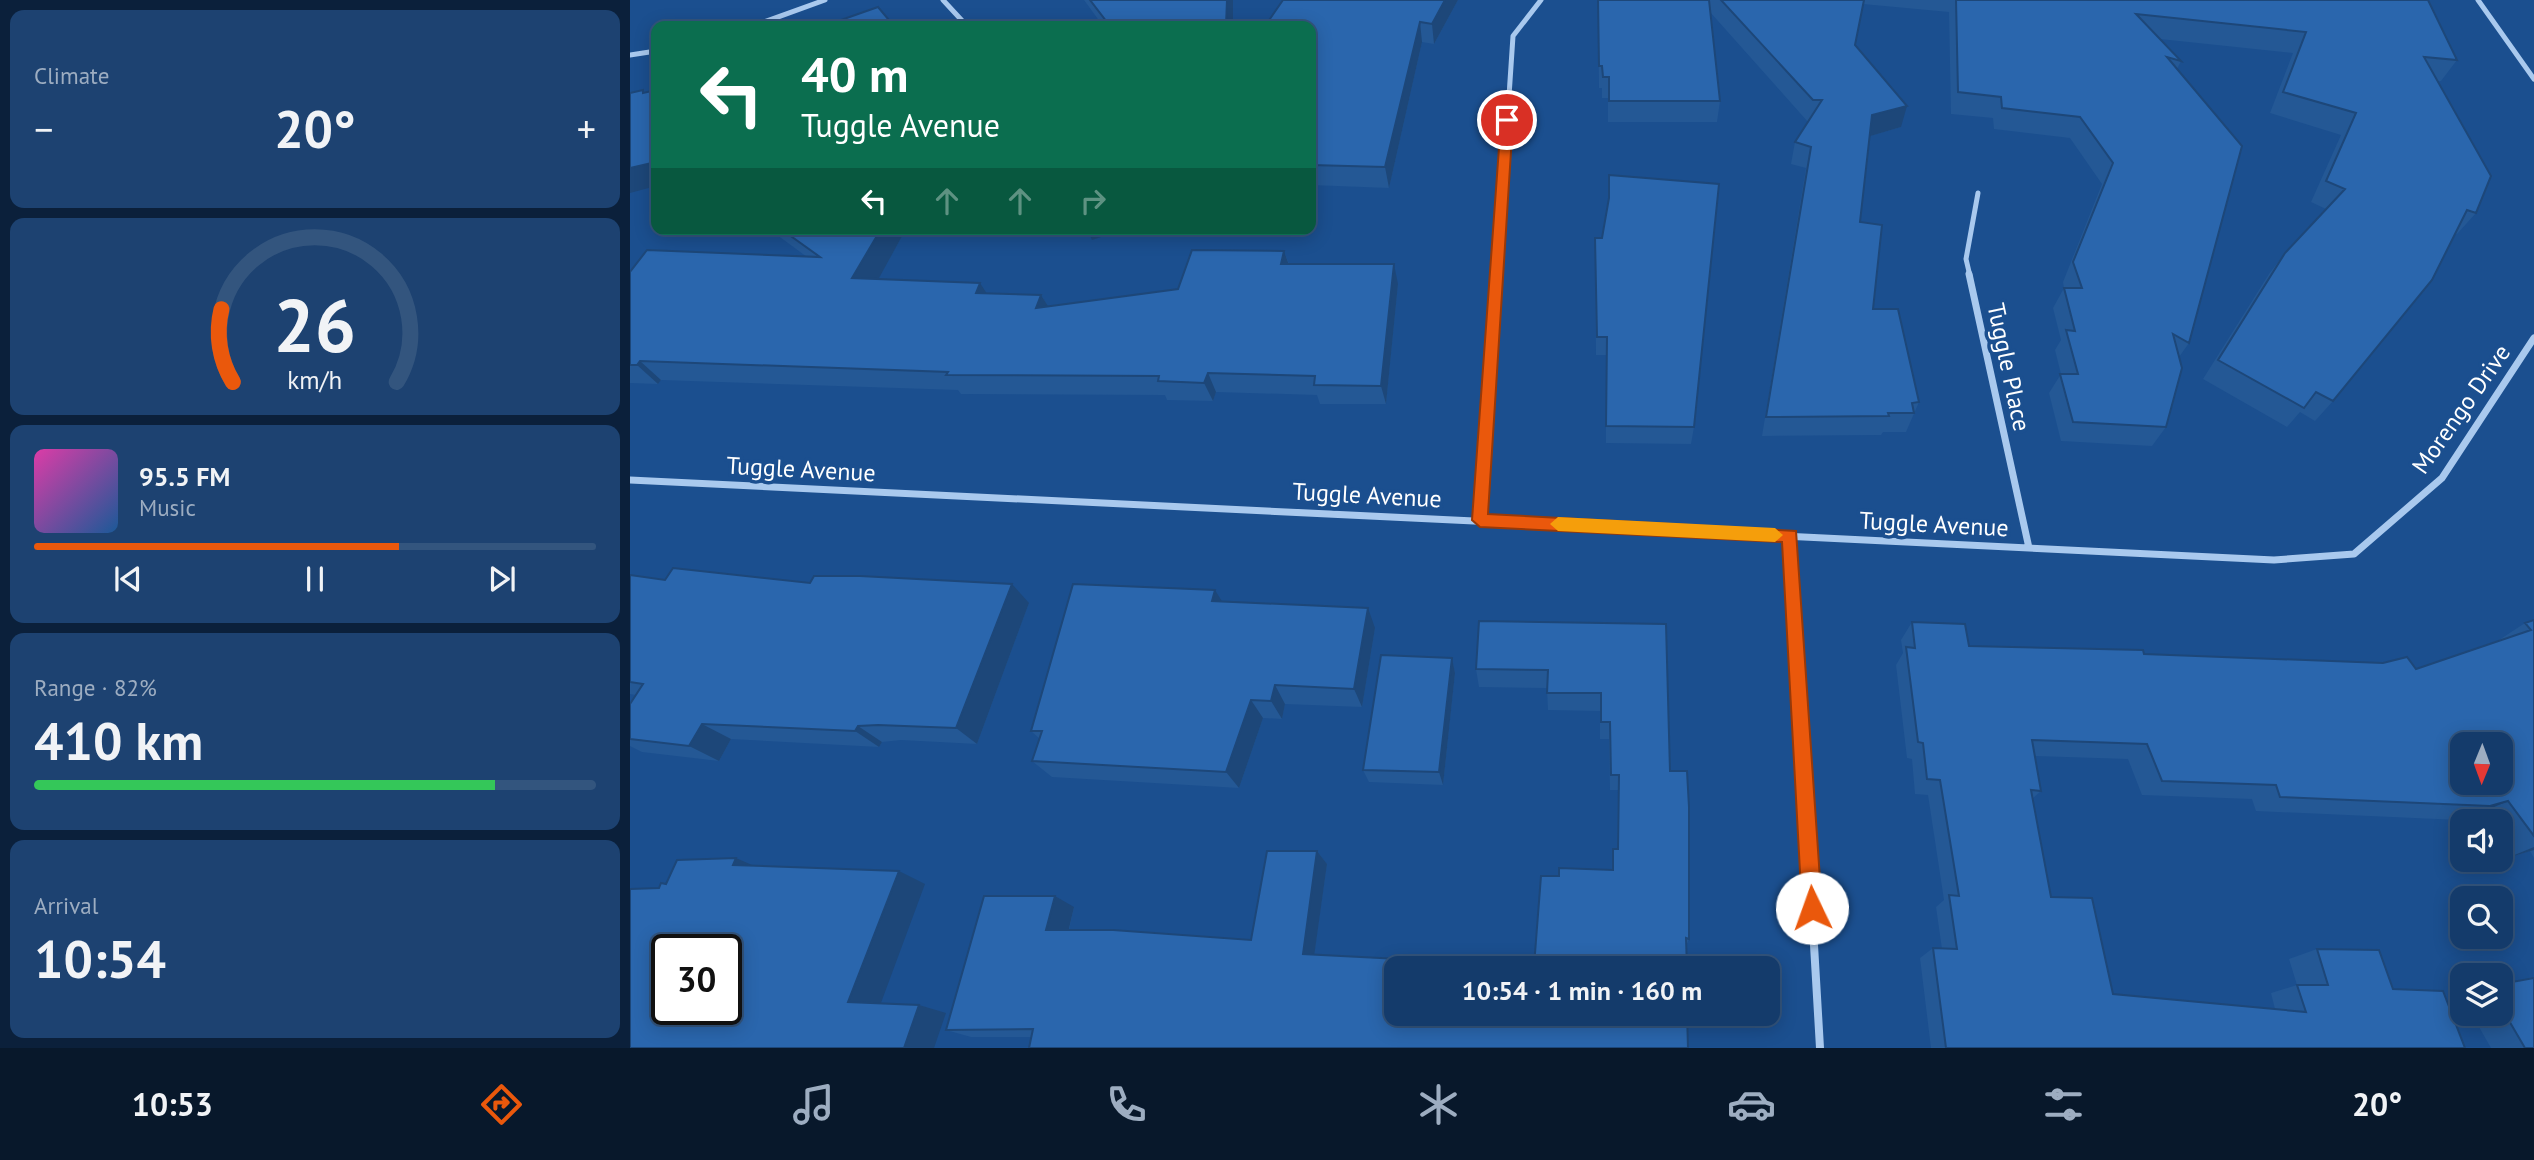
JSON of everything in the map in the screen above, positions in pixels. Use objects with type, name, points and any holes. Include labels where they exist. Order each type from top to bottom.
[{"type":"street","points":[[767,21],[825,0]]},
{"type":"street","points":[[943,0],[962,21]]},
{"type":"street","points":[[1480,520],[1513,36],[1541,0]]},
{"type":"street","points":[[2478,0],[2534,79]]},
{"type":"street","points":[[630,55],[651,52]]},
{"type":"street","name":"Tuggle Place","points":[[1978,193],[1966,259],[2029,548]]},
{"type":"street","name":"Morengo Drive","points":[[2354,554],[2442,478],[2534,338]]},
{"type":"street","name":"Tuggle Avenue","points":[[630,481],[2274,560],[2354,554]]},
{"type":"street","points":[[1790,536],[1820,1048]]},
{"type":"building","points":[[1090,0],[1227,0],[1226,21],[1106,21]]},
{"type":"building","points":[[1283,0],[1445,0],[1432,24],[1420,22],[1385,167],[1316,165],[1316,21],[1268,21]]},
{"type":"building","points":[[1598,0],[1709,0],[1720,101],[1609,101],[1609,77],[1603,77],[1602,66],[1599,66]]},
{"type":"building","points":[[1721,0],[1864,0],[1855,45],[1907,106],[1872,115],[1860,222],[1882,225],[1873,309],[1898,309],[1919,402],[1912,403],[1914,413],[1888,413],[1889,416],[1766,417],[1811,147],[1795,142],[1822,100],[1813,100]]},
{"type":"building","points":[[1956,0],[2428,0],[2457,60],[2424,57],[2491,176],[2476,213],[2467,210],[2432,280],[2333,401],[2316,392],[2304,408],[2218,360],[2285,253],[2345,189],[2326,181],[2356,113],[2283,92],[2306,32],[2136,14],[2181,61],[2167,57],[2242,146],[2189,343],[2173,334],[2182,368],[2166,427],[2073,422],[2060,374],[2078,374],[2066,330],[2075,331],[2064,288],[2082,288],[2073,262],[2113,163],[2080,117],[2002,108],[2001,97],[1958,92]]},
{"type":"building","points":[[878,7],[890,21],[838,21]]},
{"type":"building","points":[[651,91],[651,163],[630,168],[630,93]]},
{"type":"building","points":[[1609,175],[1719,184],[1694,427],[1606,426],[1607,337],[1597,337],[1595,238],[1602,238],[1609,198]]},
{"type":"building","points":[[789,235],[877,235],[852,278],[980,283],[976,293],[1041,295],[1036,308],[1178,289],[1192,250],[1284,251],[1281,264],[1394,264],[1381,386],[1314,385],[1315,376],[1208,373],[1204,383],[1158,381],[1159,376],[946,375],[948,372],[640,361],[637,365],[630,365],[630,272],[647,250],[820,257]]},
{"type":"building","points":[[673,568],[810,583],[814,576],[860,576],[1012,584],[956,728],[878,725],[858,726],[855,731],[702,724],[689,746],[630,739],[630,704],[643,684],[630,682],[630,575],[665,580]]},
{"type":"building","points":[[1073,584],[1215,590],[1212,601],[1368,608],[1354,689],[1275,685],[1271,701],[1251,700],[1226,772],[1032,761],[1042,731],[1031,731]]},
{"type":"building","points":[[2534,620],[2534,836],[2508,801],[2490,806],[2280,797],[2276,785],[2162,781],[2147,744],[2032,740],[2041,791],[2031,790],[2051,897],[2092,898],[2113,994],[2306,1012],[2297,985],[2328,985],[2317,949],[2379,950],[2393,989],[2443,991],[2450,1009],[2450,1026],[2457,1026],[2465,1048],[1946,1048],[1933,948],[1957,949],[1949,895],[1959,896],[1940,780],[1927,779],[1923,743],[1918,742],[1906,647],[1915,648],[1912,622],[1965,624],[1969,646],[2143,650],[2144,654],[2383,663],[2407,657],[2416,669],[2531,630],[2525,623]]},
{"type":"building","points":[[1479,621],[1666,624],[1670,771],[1687,771],[1689,939],[1686,938],[1687,956],[1535,956],[1541,876],[1559,876],[1559,868],[1613,870],[1613,849],[1618,849],[1619,775],[1611,775],[1610,722],[1601,722],[1601,693],[1547,693],[1548,670],[1476,669]]},
{"type":"building","points":[[1381,655],[1452,658],[1439,772],[1363,770]]},
{"type":"building","points":[[1267,851],[1317,851],[1303,954],[1384,958],[1384,1026],[1687,1026],[1688,1048],[1029,1048],[1033,1029],[946,1030],[984,896],[1055,896],[1046,930],[1113,930],[1251,940]]},
{"type":"building","points":[[736,858],[733,865],[899,871],[848,1002],[919,1005],[904,1048],[630,1048],[630,889],[659,888],[661,883],[666,884],[677,860]]},
{"type":"building","points":[[2534,978],[2534,1048],[2525,1048],[2512,1026],[2513,982]]},
{"type":"slow traffic","points":[[1558,524],[1775,535]]},
{"type":"route","points":[[1507,120],[1480,520],[1790,536],[1812,908]]}]
